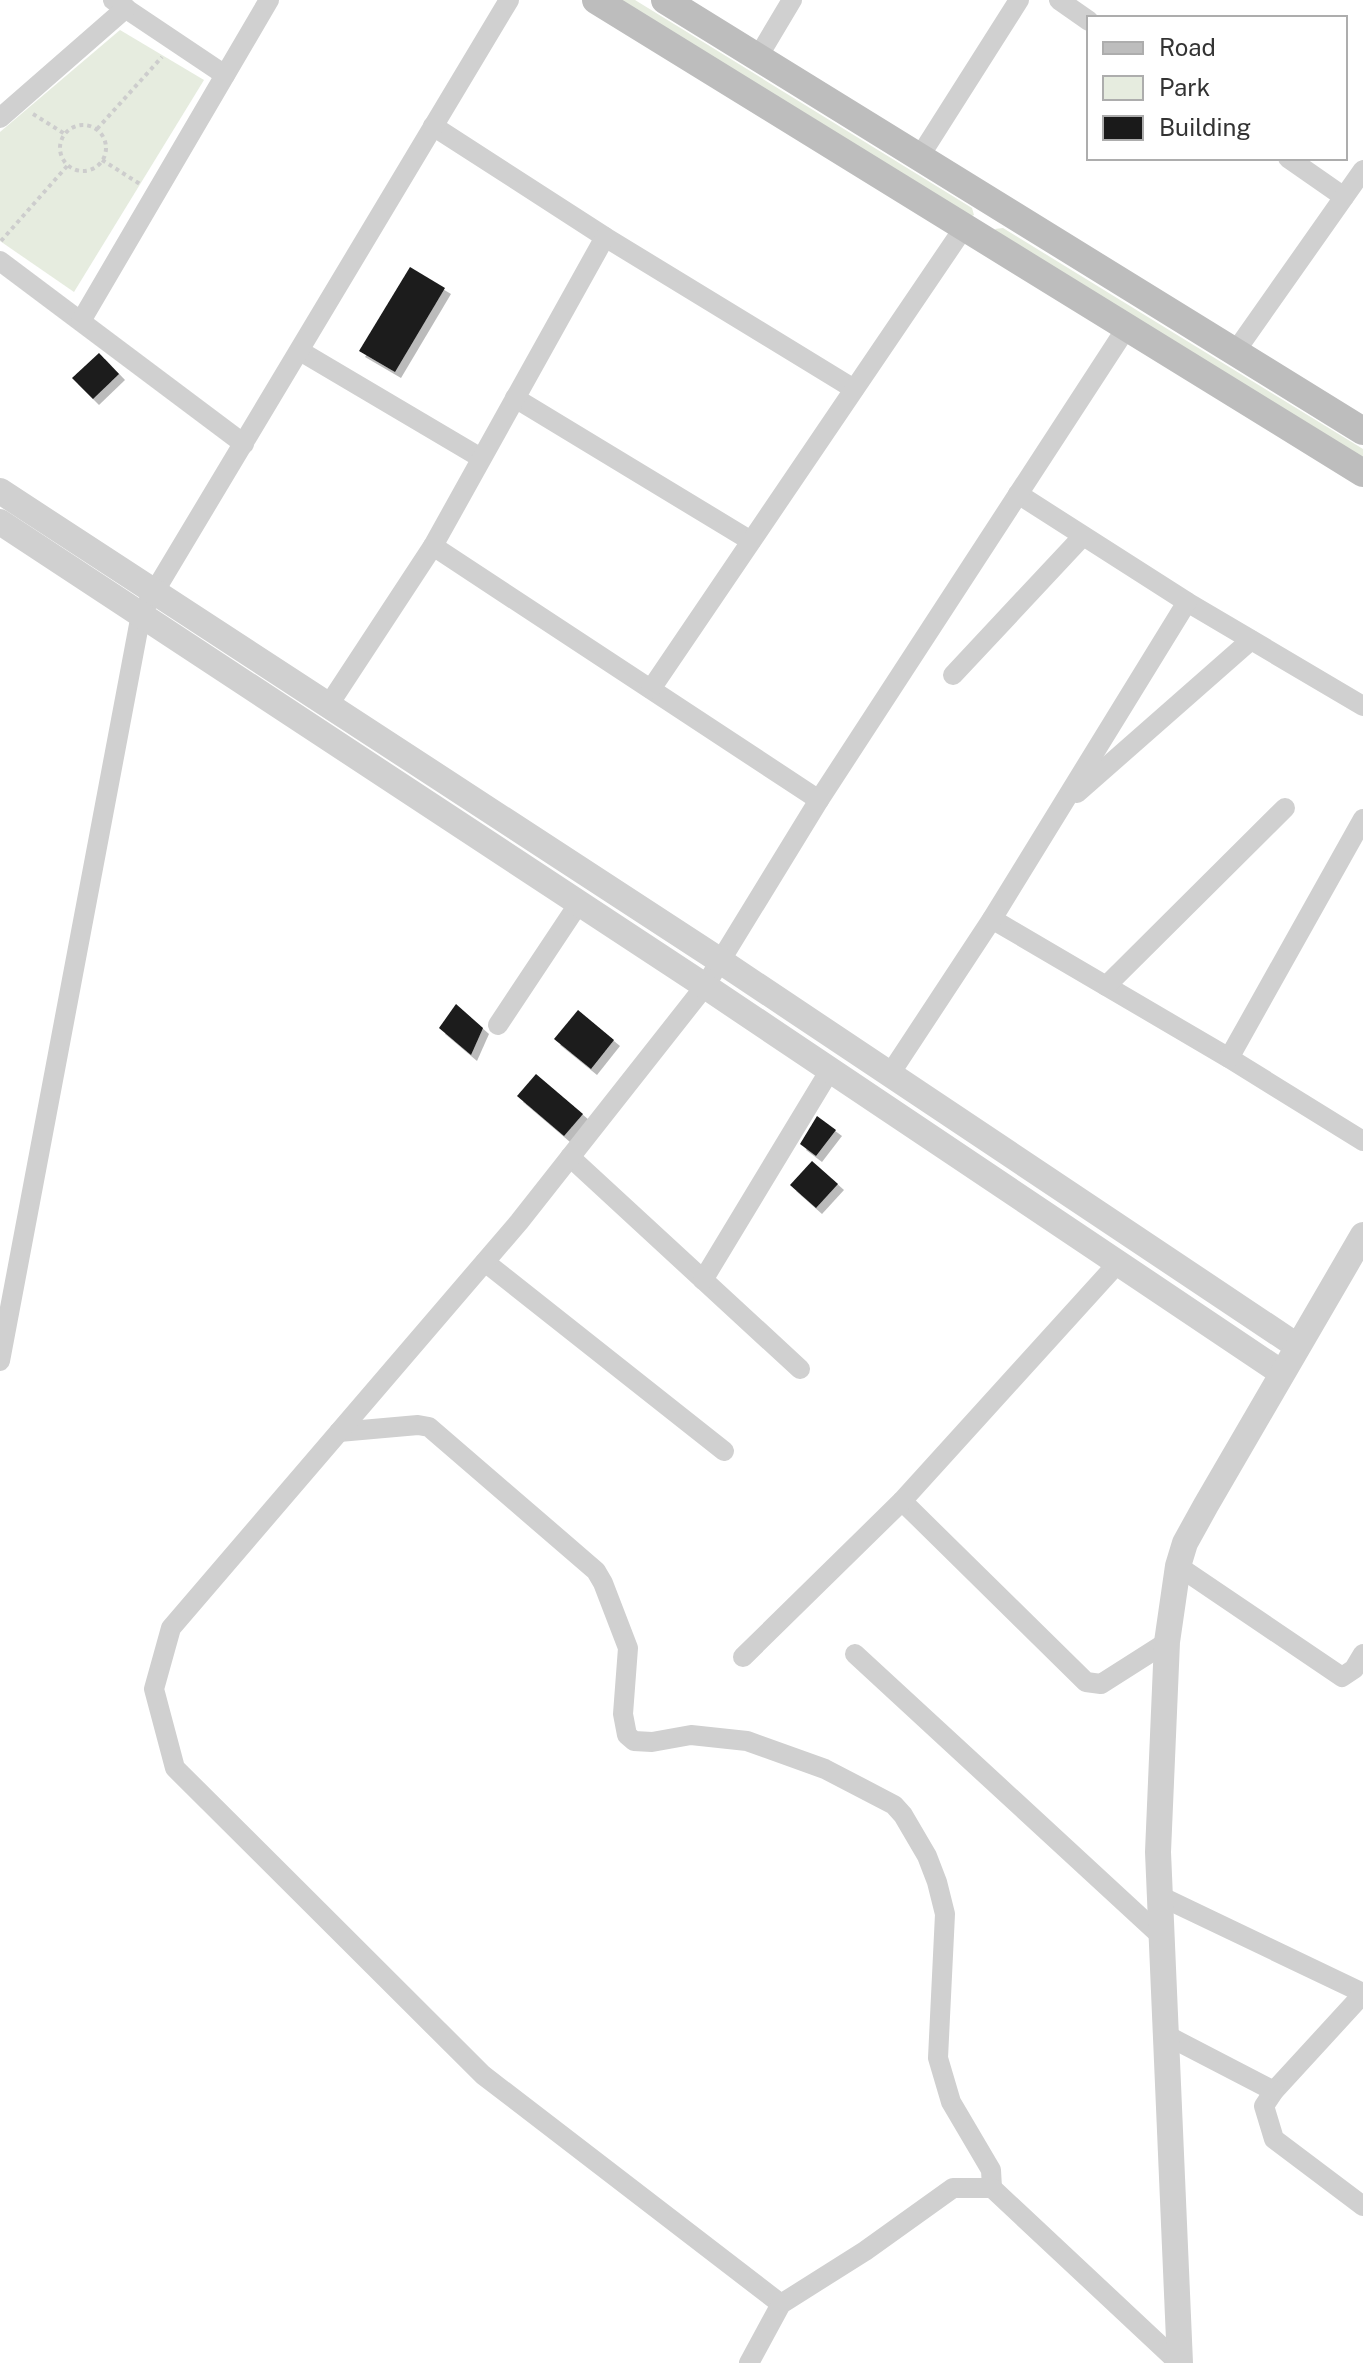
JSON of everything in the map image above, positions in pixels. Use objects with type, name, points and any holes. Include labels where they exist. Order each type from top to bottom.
[{"type":"main road","points":[[596,0],[1363,473]]},
{"type":"main road","points":[[665,0],[1363,431]]},
{"type":"street","points":[[81,321],[269,0]]},
{"type":"street","points":[[0,1361],[148,604],[509,0]]},
{"type":"street","points":[[758,57],[792,0]]},
{"type":"street","points":[[920,156],[1019,0]]},
{"type":"street","points":[[1059,0],[1087,20]]},
{"type":"street","points":[[0,118],[119,4],[225,75]]},
{"type":"street","points":[[433,126],[605,237],[854,389]]},
{"type":"street","points":[[1291,160],[1344,197]]},
{"type":"street","points":[[1235,352],[1363,170]]},
{"type":"street","points":[[651,689],[854,389],[971,230],[996,204]]},
{"type":"street","points":[[328,706],[433,546],[605,237]]},
{"type":"street","points":[[0,261],[244,444]]},
{"type":"street","points":[[781,2304],[483,2075],[175,1768],[154,1689],[171,1628],[485,1262],[705,986],[819,800],[1127,327]]},
{"type":"street","points":[[300,351],[481,458]]},
{"type":"street","points":[[515,398],[751,541]]},
{"type":"street","points":[[0,491],[148,604],[579,903],[1282,1373]]},
{"type":"street","points":[[1018,494],[1187,602],[1363,706]]},
{"type":"street","points":[[0,522],[328,706],[719,960],[1297,1346]]},
{"type":"street","points":[[953,675],[1083,536]]},
{"type":"street","points":[[433,546],[819,800]]},
{"type":"street","points":[[890,1074],[992,919],[1187,602]]},
{"type":"street","points":[[1060,807],[1251,640]]},
{"type":"street","points":[[1106,986],[1285,808]]},
{"type":"street","points":[[1229,1058],[1363,819]]},
{"type":"street","points":[[498,1025],[579,903]]},
{"type":"street","points":[[992,919],[1229,1058],[1363,1141]]},
{"type":"street","points":[[703,1280],[830,1070]]},
{"type":"street","points":[[570,1157],[800,1369]]},
{"type":"street","points":[[1179,2363],[1158,1852],[1167,1642],[1178,1566],[1185,1543],[1363,1235]]},
{"type":"street","points":[[485,1262],[724,1451]]},
{"type":"street","points":[[743,1657],[902,1501],[1118,1263]]},
{"type":"street","points":[[339,1432],[418,1425],[429,1427],[596,1571],[628,1648],[623,1714],[627,1735],[634,1741],[652,1742],[691,1735],[747,1741],[825,1769],[894,1805],[903,1815],[927,1856],[945,1914],[938,2058],[951,2102],[991,2170],[992,2188]]},
{"type":"street","points":[[902,1501],[1086,1682],[1101,1684],[1167,1642]]},
{"type":"street","points":[[1178,1566],[1342,1677],[1354,1669],[1363,1654]]},
{"type":"street","points":[[855,1654],[1162,1937]]},
{"type":"street","points":[[1160,1896],[1363,1993],[1264,2106],[1274,2139],[1363,2206]]},
{"type":"street","points":[[1166,2035],[1274,2091]]},
{"type":"street","points":[[749,2363],[781,2304],[865,2251],[953,2188],[992,2188],[1179,2363]]},
{"type":"path","points":[[97,129],[163,56]]},
{"type":"path","points":[[26,110],[65,134]]},
{"type":"path","points":[[82,125],[97,129],[105,142],[102,160],[88,170],[68,165],[60,152],[65,134],[82,125]]},
{"type":"path","points":[[102,160],[140,184]]},
{"type":"path","points":[[1,242],[68,165]]},
{"type":"green space","points":[[617,0],[635,0],[972,208],[974,215],[968,218]]},
{"type":"green space","points":[[120,30],[204,80],[74,292],[0,241],[0,132]]},
{"type":"green space","points":[[1003,228],[1363,449],[1363,461],[998,236],[995,229]]},
{"type":"building","points":[[410,267],[445,288],[395,372],[359,351]]},
{"type":"building","points":[[99,353],[119,374],[93,399],[72,378]]},
{"type":"building","points":[[456,1004],[483,1028],[471,1055],[439,1028]]},
{"type":"building","points":[[578,1010],[614,1040],[591,1069],[554,1039]]},
{"type":"building","points":[[536,1074],[583,1114],[564,1136],[517,1096]]},
{"type":"building","points":[[817,1116],[836,1130],[816,1156],[800,1144]]},
{"type":"building","points":[[812,1161],[838,1184],[816,1208],[790,1185]]}]
